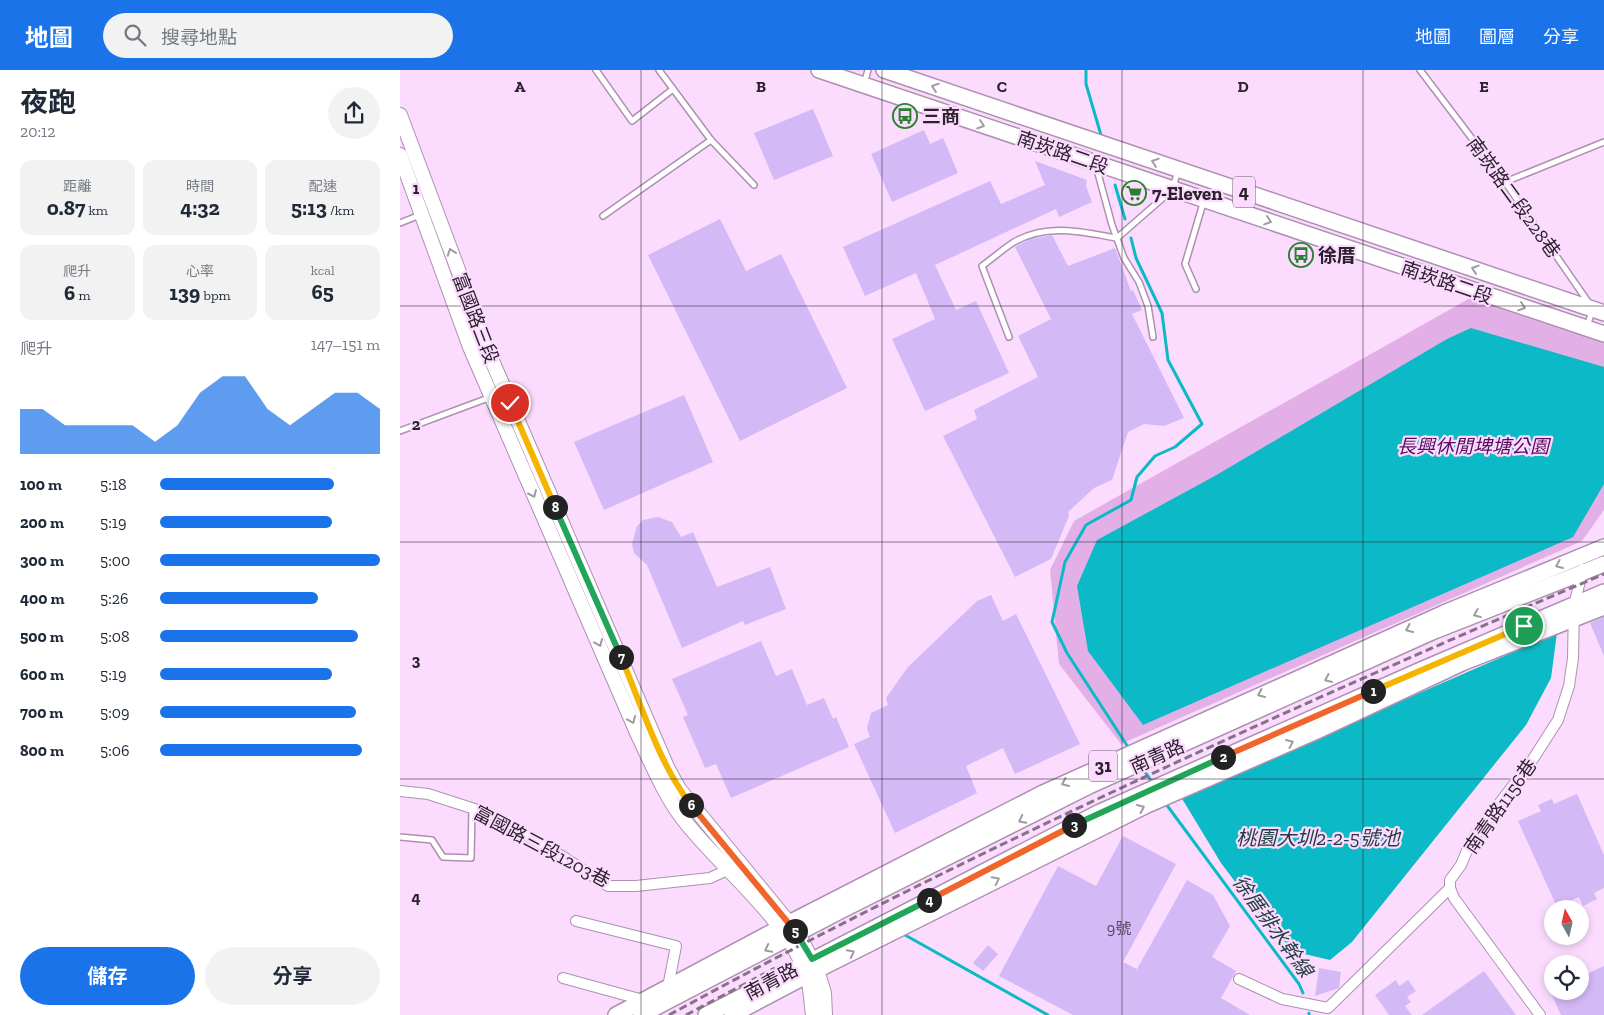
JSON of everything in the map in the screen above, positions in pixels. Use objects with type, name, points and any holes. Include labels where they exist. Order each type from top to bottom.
[{"type":"main road","name":"南崁路二段","points":[[819,70],[1604,334]]},
{"type":"main road","name":"南崁路二段","points":[[884,70],[1178,170],[1598,309]]},
{"type":"main road","name":"31","points":[[616,1015],[642,1008],[668,987],[788,931],[883,875],[1043,793],[1341,658],[1604,547]]},
{"type":"main road","name":"南青路","points":[[642,1008],[788,931],[838,912],[1089,786],[1398,647],[1604,564]]},
{"type":"main road","name":"南青路","points":[[706,1015],[810,967],[1100,812],[1382,687],[1573,612],[1604,592]]},
{"type":"main road","name":"31","points":[[732,1015],[810,967],[1106,825],[1352,715],[1573,612],[1604,607]]},
{"type":"main road","name":"南青路","points":[[1341,658],[1398,647]]},
{"type":"main road","name":"南青路","points":[[1352,715],[1382,687]]},
{"type":"main road","name":"南青路","points":[[1050,838],[1106,825]]},
{"type":"main road","name":"南青路","points":[[838,912],[883,875]]},
{"type":"street","name":"富國路三段","points":[[400,115],[473,313],[527,444],[667,767],[678,789],[735,866],[788,931],[824,993],[825,1015]]},
{"type":"street","name":"富國路三段","points":[[400,155],[420,215],[470,347],[668,797],[684,820],[735,866]]},
{"type":"street","points":[[514,450],[527,444]]},
{"type":"street","points":[[1589,552],[1604,538]]},
{"type":"street","name":"南青路1156巷","points":[[1450,888],[1450,880],[1461,865],[1471,842],[1533,758],[1558,720],[1569,686],[1573,658],[1573,612],[1589,552]]},
{"type":"street","points":[[613,675],[625,667]]},
{"type":"street","name":"富國路三段1203巷","points":[[400,791],[428,794],[472,808],[507,823],[608,886],[636,886],[710,878],[735,866]]},
{"type":"street","points":[[1239,979],[1282,998],[1328,1008],[1450,888],[1454,898],[1540,1015]]},
{"type":"street","points":[[576,921],[676,946],[668,987]]},
{"type":"street","name":"富國路三段","points":[[810,967],[813,1015]]},
{"type":"street","points":[[563,978],[642,1008]]},
{"type":"lane","points":[[596,70],[632,121],[673,89]]},
{"type":"lane","points":[[659,70],[711,140],[754,185]]},
{"type":"lane","points":[[864,85],[868,70]]},
{"type":"lane","name":"南崁路二段228巷","points":[[1420,70],[1598,309]]},
{"type":"lane","points":[[603,216],[711,140]]},
{"type":"lane","points":[[1505,182],[1604,142]]},
{"type":"lane","points":[[1095,163],[1124,258],[1140,282],[1148,306],[1153,337]]},
{"type":"lane","points":[[1117,238],[1172,190],[1178,170]]},
{"type":"lane","points":[[1196,289],[1185,264],[1204,200]]},
{"type":"lane","points":[[400,223],[420,215]]},
{"type":"lane","points":[[1008,337],[982,266],[1014,242],[1048,230],[1071,230],[1117,238]]},
{"type":"lane","points":[[1586,328],[1598,309]]},
{"type":"lane","points":[[400,431],[492,396]]},
{"type":"lane","points":[[400,837],[432,840],[443,857],[471,858],[472,808]]},
{"type":"green space","name":"長興休閒埤塘公園","points":[[1472,297],[1604,342],[1604,510],[1582,541],[1121,744],[1059,664],[1050,570],[1074,521]]},
{"type":"water","name":"長興休閒埤塘公園","points":[[1471,328],[1604,367],[1604,484],[1573,537],[1143,725],[1088,651],[1077,586],[1097,540],[1213,477],[1447,339]]},
{"type":"water","name":"桃園大圳2-2-5號池","points":[[1557,633],[1551,678],[1526,725],[1352,942],[1330,960],[1296,952],[1269,927],[1221,863],[1181,797]]},
{"type":"building","points":[[813,109],[833,156],[774,180],[754,133]]},
{"type":"building","points":[[924,130],[930,144],[943,138],[958,173],[892,202],[871,154]]},
{"type":"building","points":[[1035,161],[1087,180],[1086,186],[1092,202],[1059,217],[1056,209],[935,265],[956,310],[976,301],[1009,373],[925,411],[892,339],[935,319],[916,273],[865,296],[843,247],[990,181],[1001,204],[1045,185]]},
{"type":"building","points":[[720,219],[746,271],[781,254],[847,388],[740,441],[648,255]]},
{"type":"building","points":[[1052,235],[1068,266],[1115,248],[1131,291],[1133,290],[1142,310],[1132,314],[1184,418],[1164,426],[1144,424],[1128,432],[1112,480],[1094,488],[1068,512],[1069,516],[1051,559],[1015,577],[943,436],[977,419],[974,410],[1038,377],[1018,336],[1051,319],[1015,247],[1028,240]]},
{"type":"building","points":[[684,395],[713,462],[604,510],[574,442]]},
{"type":"building","points":[[658,517],[672,522],[681,537],[693,532],[717,587],[770,567],[786,609],[745,625],[743,621],[682,648],[647,565],[634,553],[632,544],[637,526],[643,520]]},
{"type":"building","points":[[991,595],[1003,621],[1016,614],[1080,744],[1015,774],[1003,748],[966,766],[977,793],[895,833],[854,744],[870,737],[867,728],[871,713],[888,705],[886,698],[908,667],[977,601]]},
{"type":"building","points":[[1604,617],[1604,656],[1590,623]]},
{"type":"building","points":[[761,641],[776,676],[792,669],[807,705],[824,698],[833,719],[836,717],[849,747],[731,798],[716,764],[705,768],[683,717],[688,715],[672,679]]},
{"type":"building","points":[[1577,794],[1604,855],[1604,888],[1594,893],[1597,899],[1589,903],[1589,900],[1580,900],[1579,897],[1572,900],[1554,900],[1518,821],[1541,811],[1538,805],[1552,799],[1554,804]]},
{"type":"building","points":[[1123,836],[1176,864],[1123,962],[1137,969],[1187,880],[1213,895],[1230,926],[1212,957],[1236,971],[1221,998],[1250,1015],[1073,1015],[999,976],[1058,866],[1096,886]]},
{"type":"building","points":[[988,945],[998,954],[983,971],[973,963]]},
{"type":"building","points":[[1604,966],[1604,1015],[1561,1015],[1554,1000],[1589,1000],[1589,973]]},
{"type":"building","points":[[1319,968],[1341,972],[1339,988],[1315,996]]},
{"type":"building","points":[[1484,971],[1516,1015],[1422,1015],[1450,995]]},
{"type":"building","points":[[1396,980],[1399,986],[1408,980],[1416,991],[1407,997],[1411,1002],[1405,1006],[1412,1015],[1389,1015],[1375,995]]},
{"type":"waterway","name":"徐厝排水幹線","points":[[1086,70],[1086,84],[1101,135]]},
{"type":"waterway","name":"徐厝排水幹線","points":[[1115,185],[1125,219]]},
{"type":"waterway","name":"徐厝排水幹線","points":[[1128,747],[1067,653],[1052,622],[1065,562],[1086,525],[1131,500],[1137,477],[1155,456],[1175,447],[1202,424],[1168,360],[1162,313],[1136,258],[1131,238]]},
{"type":"waterway","name":"徐厝排水幹線","points":[[1143,769],[1152,782]]},
{"type":"waterway","name":"徐厝排水幹線","points":[[1166,804],[1299,984],[1303,993]]},
{"type":"waterway","points":[[905,935],[1048,1015]]},
{"type":"railway","points":[[669,1015],[898,895],[1131,783],[1249,729],[1604,574]]},
{"type":"railway","points":[[686,1015],[775,968]]},
{"type":"place","name":"三商","points":[[905,116]]},
{"type":"place","name":"7-Eleven","points":[[1134,193]]},
{"type":"place","name":"徐厝","points":[[1301,255]]},
{"type":"route","points":[[510,403],[678,789],[740,861],[798,934],[812,959],[1100,812],[1524,626]]}]
